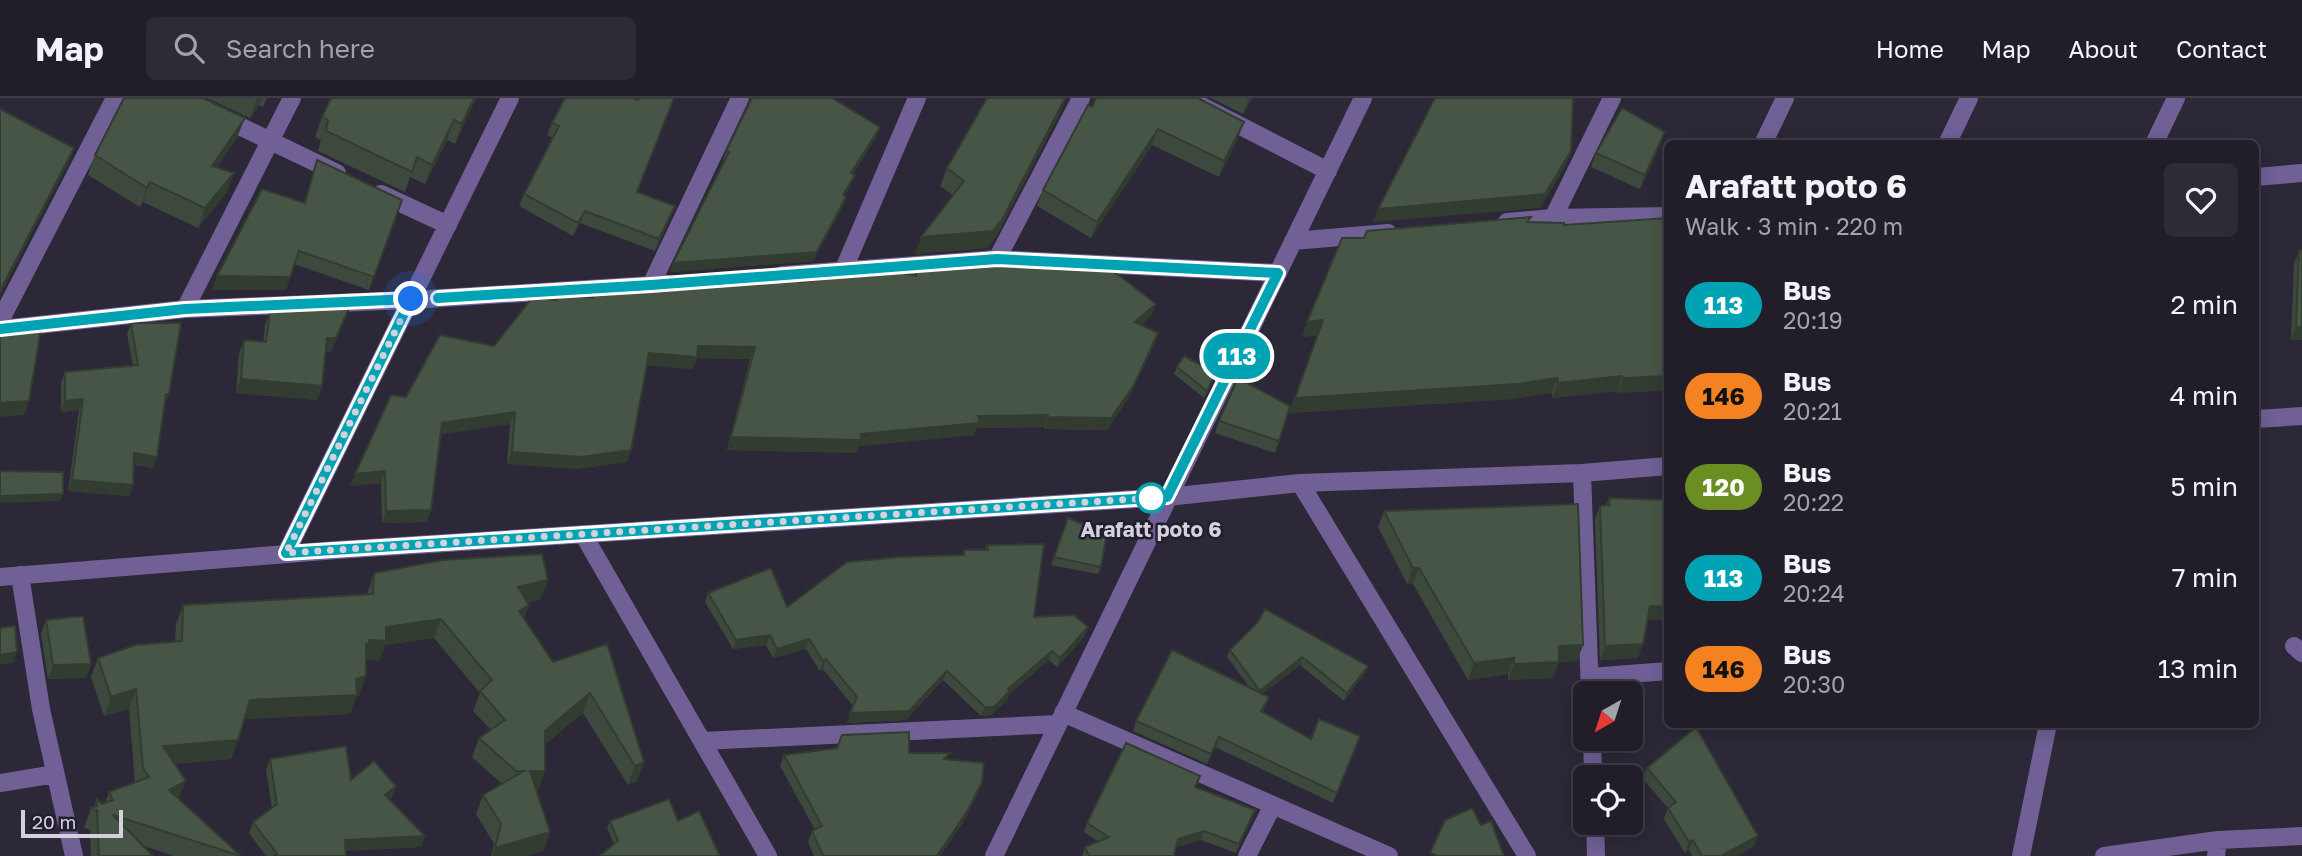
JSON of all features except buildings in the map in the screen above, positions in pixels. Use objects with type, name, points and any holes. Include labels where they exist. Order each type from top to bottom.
[{"type":"street","points":[[0,321],[80,154],[115,98]]},
{"type":"street","points":[[181,98],[448,225]]},
{"type":"street","points":[[185,309],[292,98]]},
{"type":"street","points":[[286,553],[510,98]]},
{"type":"street","points":[[651,285],[740,98]]},
{"type":"street","points":[[843,271],[917,98]]},
{"type":"street","points":[[997,259],[1081,98]]},
{"type":"street","points":[[1186,98],[1328,171]]},
{"type":"street","points":[[994,856],[1363,98]]},
{"type":"street","points":[[1553,218],[1612,98]]},
{"type":"street","points":[[1765,140],[1785,98]]},
{"type":"street","points":[[1949,140],[1969,98]]},
{"type":"street","points":[[2156,140],[2176,98]]},
{"type":"street","points":[[2259,177],[2302,173]]},
{"type":"street","points":[[1485,224],[1553,218],[1664,216]]},
{"type":"street","points":[[1293,241],[1403,232]]},
{"type":"street","points":[[766,276],[997,259],[1278,273]]},
{"type":"street","points":[[0,329],[185,309],[690,282]]},
{"type":"street","points":[[2259,419],[2302,416]]},
{"type":"street","points":[[0,577],[286,553],[1167,497],[1300,484],[1583,473],[1664,466]]},
{"type":"street","points":[[1583,473],[1590,681]]},
{"type":"street","points":[[1300,484],[1527,856]]},
{"type":"street","points":[[583,534],[768,856]]},
{"type":"street","points":[[20,575],[41,709],[74,856]]},
{"type":"street","points":[[1612,681],[1664,672]]},
{"type":"street","points":[[703,741],[1060,719],[1273,805],[1389,856]]},
{"type":"street","points":[[2021,856],[2047,728]]},
{"type":"street","points":[[0,783],[55,774]]},
{"type":"street","points":[[1247,856],[1273,805]]},
{"type":"street","points":[[1595,835],[1596,856]]},
{"type":"street","points":[[2104,856],[2217,848],[2302,836]]},
{"type":"bus line","name":"113","points":[[0,329],[185,309],[411,299],[286,553],[1167,497],[1278,273],[997,259],[438,298]]},
{"type":"place","name":"Arafatt poto 6","points":[[1151,498]]},
{"type":"route","points":[[411,299],[286,553],[1151,498]]}]
